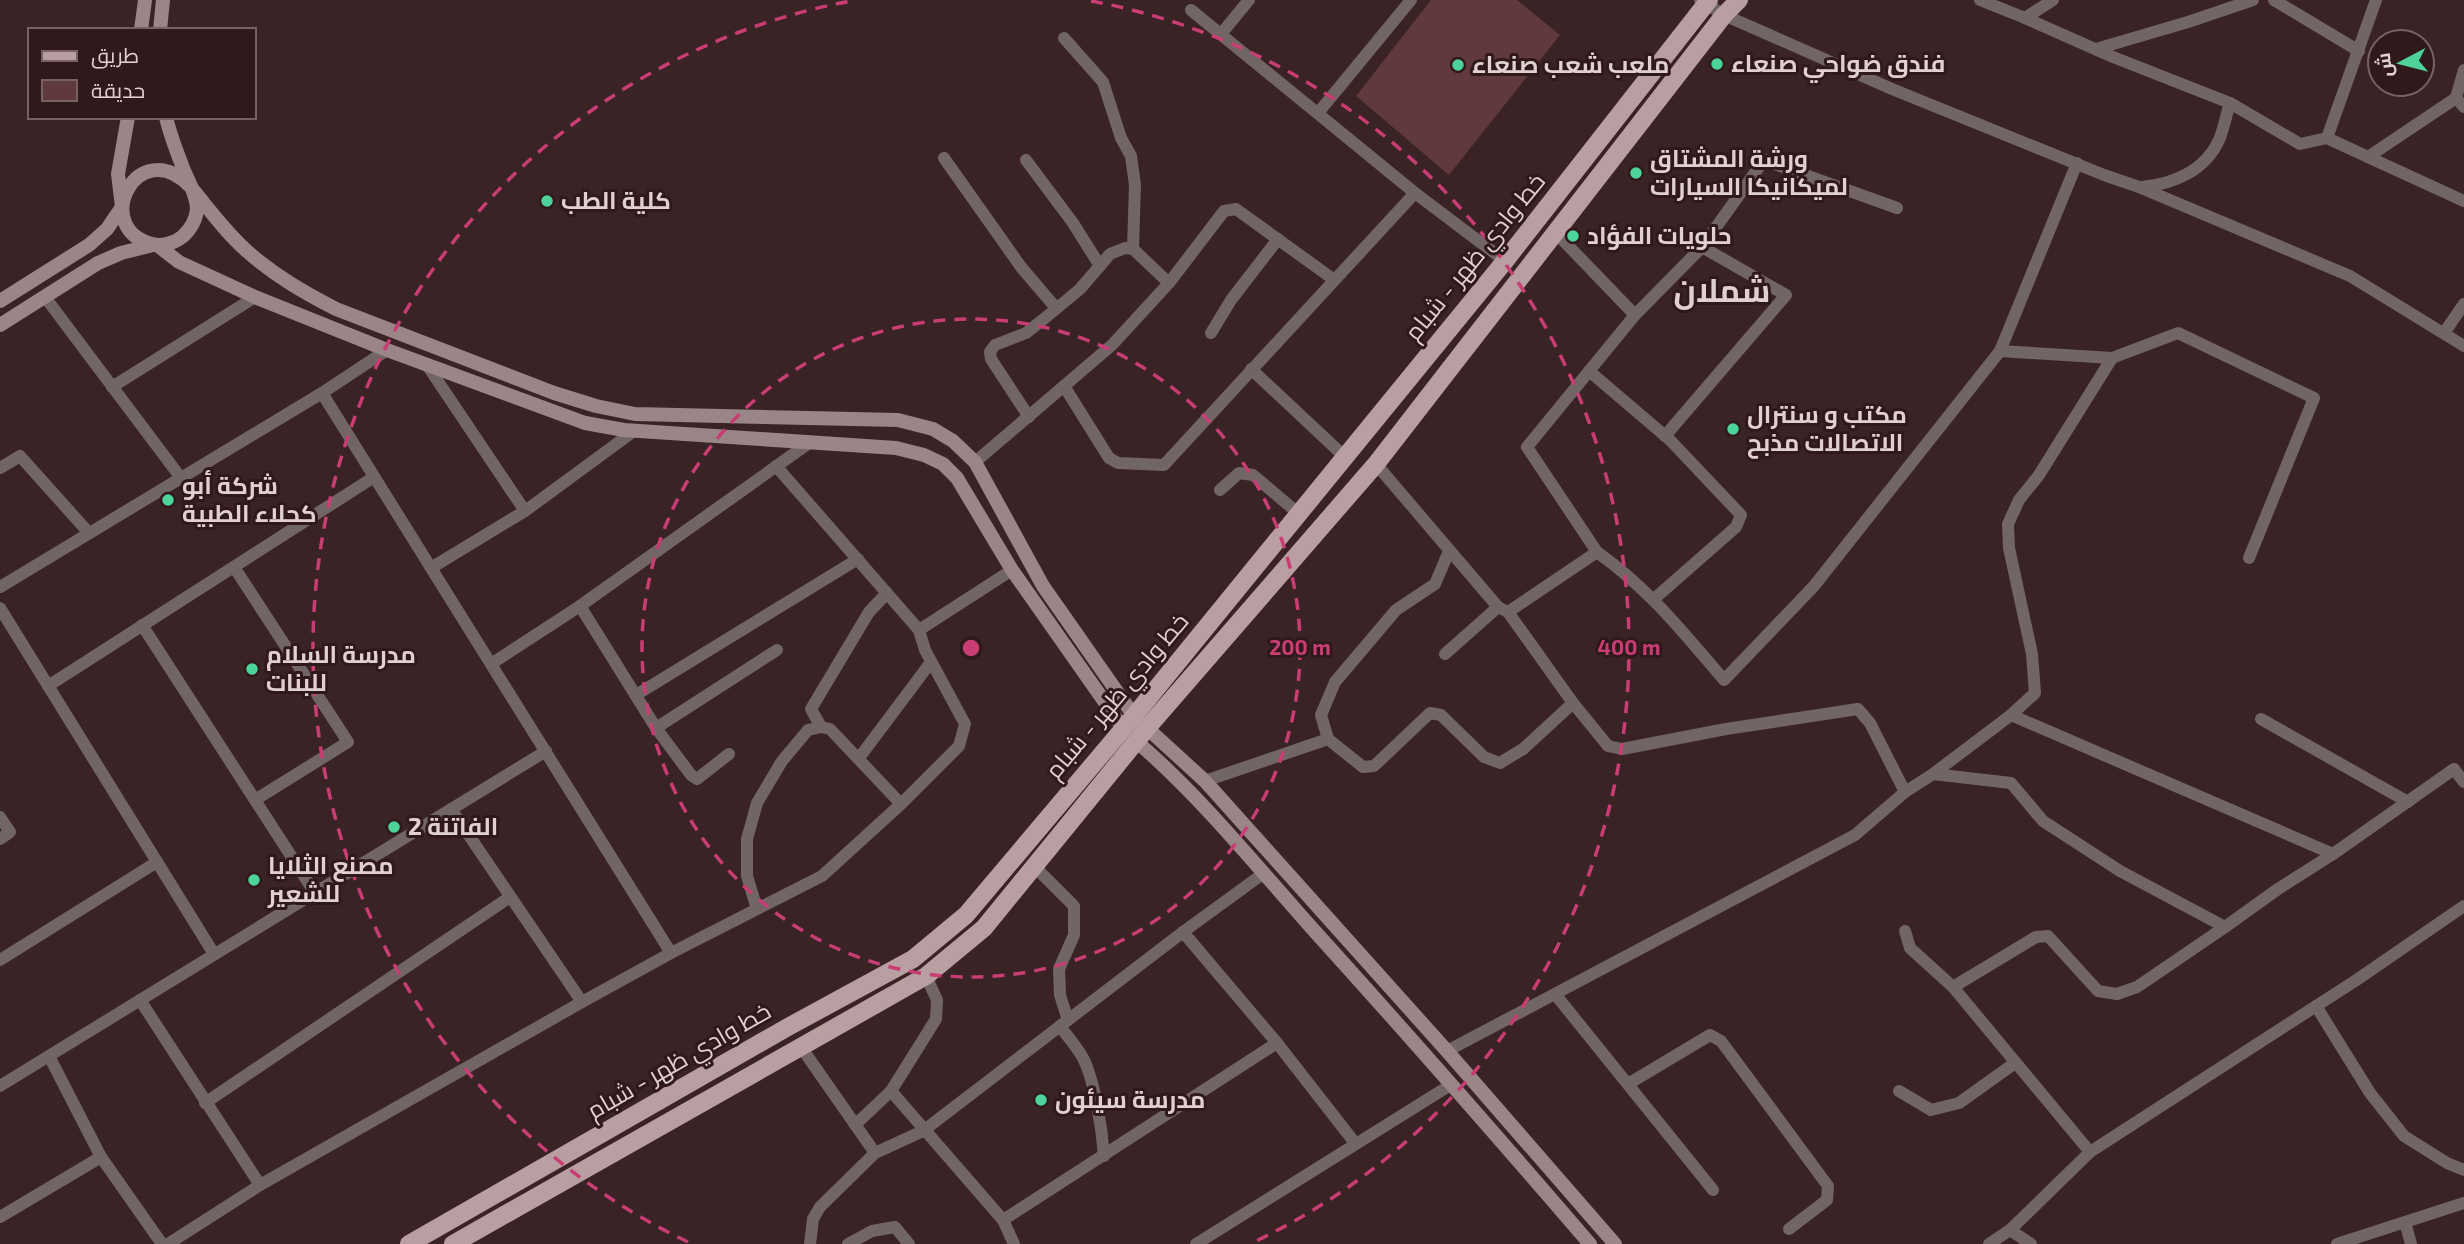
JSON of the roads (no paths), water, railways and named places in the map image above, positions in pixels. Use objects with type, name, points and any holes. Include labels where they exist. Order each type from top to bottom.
[{"type":"main road","name":"خط وادي ظهر - شبام","points":[[409,1244],[913,958],[966,915],[1376,464],[1724,15],[1739,0]]},
{"type":"main road","name":"خط وادي ظهر - شبام","points":[[453,1244],[926,976],[984,928],[1034,866],[1135,728],[1299,514],[1504,261],[1704,1]]},
{"type":"street","points":[[141,28],[145,0]]},
{"type":"street","points":[[160,28],[163,0]]},
{"type":"street","points":[[1221,34],[1249,0]]},
{"type":"street","points":[[1318,113],[1411,0]]},
{"type":"street","points":[[1980,0],[2230,103],[2300,144],[2327,138],[2464,201]]},
{"type":"street","points":[[2025,18],[2053,0]]},
{"type":"street","points":[[2096,49],[2253,0]]},
{"type":"street","points":[[2274,0],[2359,51]]},
{"type":"street","points":[[2327,138],[2376,0]]},
{"type":"street","points":[[1704,1],[1724,15],[1892,89],[2139,187],[2350,276],[2464,346]]},
{"type":"street","points":[[1191,10],[1415,193],[1504,261]]},
{"type":"street","points":[[1064,38],[1103,82],[1121,138],[1131,156],[1135,185],[1133,249]]},
{"type":"street","points":[[2368,157],[2460,103],[2464,70]]},
{"type":"street","points":[[2139,187],[2164,185],[2192,171],[2205,160],[2218,141],[2230,103]]},
{"type":"street","points":[[128,119],[118,174],[124,220],[131,232],[178,262],[255,297],[387,350],[585,423],[634,431],[896,448],[943,464],[957,478],[1012,570],[1171,772],[1452,1084],[1590,1244]]},
{"type":"street","points":[[0,325],[98,263],[121,253],[169,244],[189,231],[197,209],[195,197],[167,119]]},
{"type":"street","points":[[944,158],[1021,267],[1056,308]]},
{"type":"street","points":[[1026,160],[1073,223],[1100,266]]},
{"type":"street","points":[[1897,208],[1764,160],[1702,247],[1635,315],[1527,447],[1597,552],[1627,574],[1654,599],[1724,680],[1814,586],[2000,351],[2077,163]]},
{"type":"street","points":[[0,301],[89,245],[107,229],[122,206],[124,193],[131,182],[142,174],[155,170],[168,171],[180,176],[190,186],[246,251],[303,292],[336,310],[554,393],[635,414],[898,420],[933,429],[953,441],[975,462],[1043,586],[1135,728],[1205,781],[1447,1051],[1615,1244]]},
{"type":"street","points":[[1064,386],[1109,458],[1118,463],[1164,465],[1333,278],[1415,193]]},
{"type":"street","points":[[975,462],[1112,345],[1169,283],[1224,211],[1236,209],[1333,278]]},
{"type":"street","points":[[1556,233],[1635,315]]},
{"type":"street","points":[[1210,333],[1231,300],[1278,239]]},
{"type":"street","points":[[1665,436],[1786,295],[1702,247]]},
{"type":"street","points":[[1029,417],[991,359],[990,352],[995,345],[1026,332],[1080,289],[1110,254],[1125,248],[1133,249],[1169,283]]},
{"type":"street","points":[[45,297],[181,478]]},
{"type":"street","points":[[112,387],[255,297]]},
{"type":"street","points":[[2444,334],[2464,304]]},
{"type":"street","points":[[2000,351],[2112,359],[2178,333],[2314,398],[2249,558]]},
{"type":"street","points":[[0,587],[322,393],[387,350]]},
{"type":"street","points":[[1447,1051],[1856,835],[1905,792],[2011,715],[2035,693],[2032,654],[2009,548],[2008,524],[2018,500],[2039,475],[2112,359]]},
{"type":"street","points":[[427,365],[525,511]]},
{"type":"street","points":[[1251,369],[1345,457]]},
{"type":"street","points":[[1589,371],[1665,436],[1741,515],[1736,527],[1654,599]]},
{"type":"street","points":[[322,393],[671,953]]},
{"type":"street","points":[[431,568],[525,511],[634,431]]},
{"type":"street","points":[[491,664],[580,606],[809,443]]},
{"type":"street","points":[[0,468],[20,456],[89,534]]},
{"type":"street","points":[[1376,464],[1503,610],[1608,746],[1622,749],[1726,729],[1858,709],[1870,723],[1905,792]]},
{"type":"street","points":[[168,1244],[260,1185],[582,1002],[822,876],[901,804],[959,746],[965,724],[932,662],[919,630],[776,466]]},
{"type":"street","points":[[1220,490],[1239,473],[1253,475],[1299,514]]},
{"type":"street","points":[[48,686],[374,477]]},
{"type":"street","points":[[1449,551],[1435,584],[1395,610],[1335,682],[1321,715],[1328,739],[1363,767],[1374,766],[1430,713],[1441,715],[1484,757],[1500,764],[1523,749],[1573,702]]},
{"type":"street","points":[[1445,654],[1503,610],[1597,552]]},
{"type":"street","points":[[636,695],[858,559]]},
{"type":"street","points":[[234,566],[348,742],[255,800]]},
{"type":"street","points":[[919,630],[1012,570]]},
{"type":"street","points":[[821,727],[811,709],[869,611],[887,593]]},
{"type":"street","points":[[580,606],[656,728],[691,775],[697,779],[729,754]]},
{"type":"street","points":[[0,608],[214,954]]},
{"type":"street","points":[[142,625],[315,893]]},
{"type":"street","points":[[656,728],[777,650]]},
{"type":"street","points":[[859,758],[932,662]]},
{"type":"street","points":[[2011,715],[2333,854]]},
{"type":"street","points":[[2261,719],[2408,802]]},
{"type":"street","points":[[757,909],[747,876],[747,839],[757,803],[782,761],[808,730],[821,727],[830,729],[901,804]]},
{"type":"street","points":[[1205,781],[1328,739]]},
{"type":"street","points":[[0,1086],[545,751]]},
{"type":"street","points":[[1953,987],[2036,937],[2048,936],[2098,991],[2117,994],[2137,987],[2454,769],[2464,782]]},
{"type":"street","points":[[1933,774],[2011,783],[2043,821],[2120,871],[2225,927]]},
{"type":"street","points":[[451,809],[582,1002]]},
{"type":"street","points":[[0,817],[10,832],[0,839]]},
{"type":"street","points":[[0,960],[157,862]]},
{"type":"street","points":[[1034,866],[1074,906],[1074,935],[1059,969],[1060,995],[1064,1023],[1087,1069],[1103,1137],[1104,1156]]},
{"type":"street","points":[[810,1244],[813,1219],[820,1207],[875,1153],[923,1131],[1264,873]]},
{"type":"street","points":[[205,1103],[510,897]]},
{"type":"street","points":[[1989,1244],[2010,1230],[2090,1152],[2316,1006],[2464,906]]},
{"type":"street","points":[[1905,931],[1910,948],[1953,987],[2090,1152]]},
{"type":"street","points":[[1183,932],[1277,1043],[1355,1143]]},
{"type":"street","points":[[855,1125],[891,1091],[936,1019],[937,1000],[926,976]]},
{"type":"street","points":[[1555,994],[1713,1189]]},
{"type":"street","points":[[140,1000],[260,1185]]},
{"type":"street","points":[[2316,1006],[2370,1093],[2404,1136],[2447,1163],[2464,1170]]},
{"type":"street","points":[[1628,1084],[1710,1035],[1721,1041],[1828,1186],[1827,1200],[1789,1229]]},
{"type":"street","points":[[1003,1220],[1277,1043]]},
{"type":"street","points":[[801,1046],[875,1153]]},
{"type":"street","points":[[49,1056],[101,1157],[162,1244]]},
{"type":"street","points":[[1899,1091],[1931,1110],[1959,1103],[2015,1063]]},
{"type":"street","points":[[1196,1244],[1452,1084]]},
{"type":"street","points":[[891,1091],[1003,1220],[1014,1244]]},
{"type":"street","points":[[0,1217],[101,1157]]},
{"type":"street","points":[[2337,1244],[2464,1203]]},
{"type":"street","points":[[2405,1222],[2411,1244]]},
{"type":"street","points":[[848,1244],[872,1231],[895,1227],[909,1244]]},
{"type":"street","points":[[2010,1230],[2031,1244]]},
{"type":"place","name":"فندق ضواحي صنعاء","points":[[1717,64]]},
{"type":"place","name":"ملعب شعب صنعاء","points":[[1458,65]]},
{"type":"place","name":"ورشة المشتاق لميكانيكا السيارات","points":[[1636,173]]},
{"type":"place","name":"كلية الطب","points":[[547,201]]},
{"type":"place","name":"حلويات الفؤاد","points":[[1573,236]]},
{"type":"place","name":"مكتب و سنترال الاتصالات مذبح","points":[[1733,429]]},
{"type":"place","name":"شركة أبو كحلاء الطبية","points":[[168,500]]},
{"type":"place","name":"مدرسة السلام للبنات","points":[[252,669]]},
{"type":"place","name":"الفاتنة 2","points":[[394,827]]},
{"type":"place","name":"مصنع الثلايا للشعير","points":[[254,880]]},
{"type":"place","name":"مدرسة سيئون","points":[[1041,1100]]},
{"type":"district","name":"شملان","points":[[1722,291]]}]
